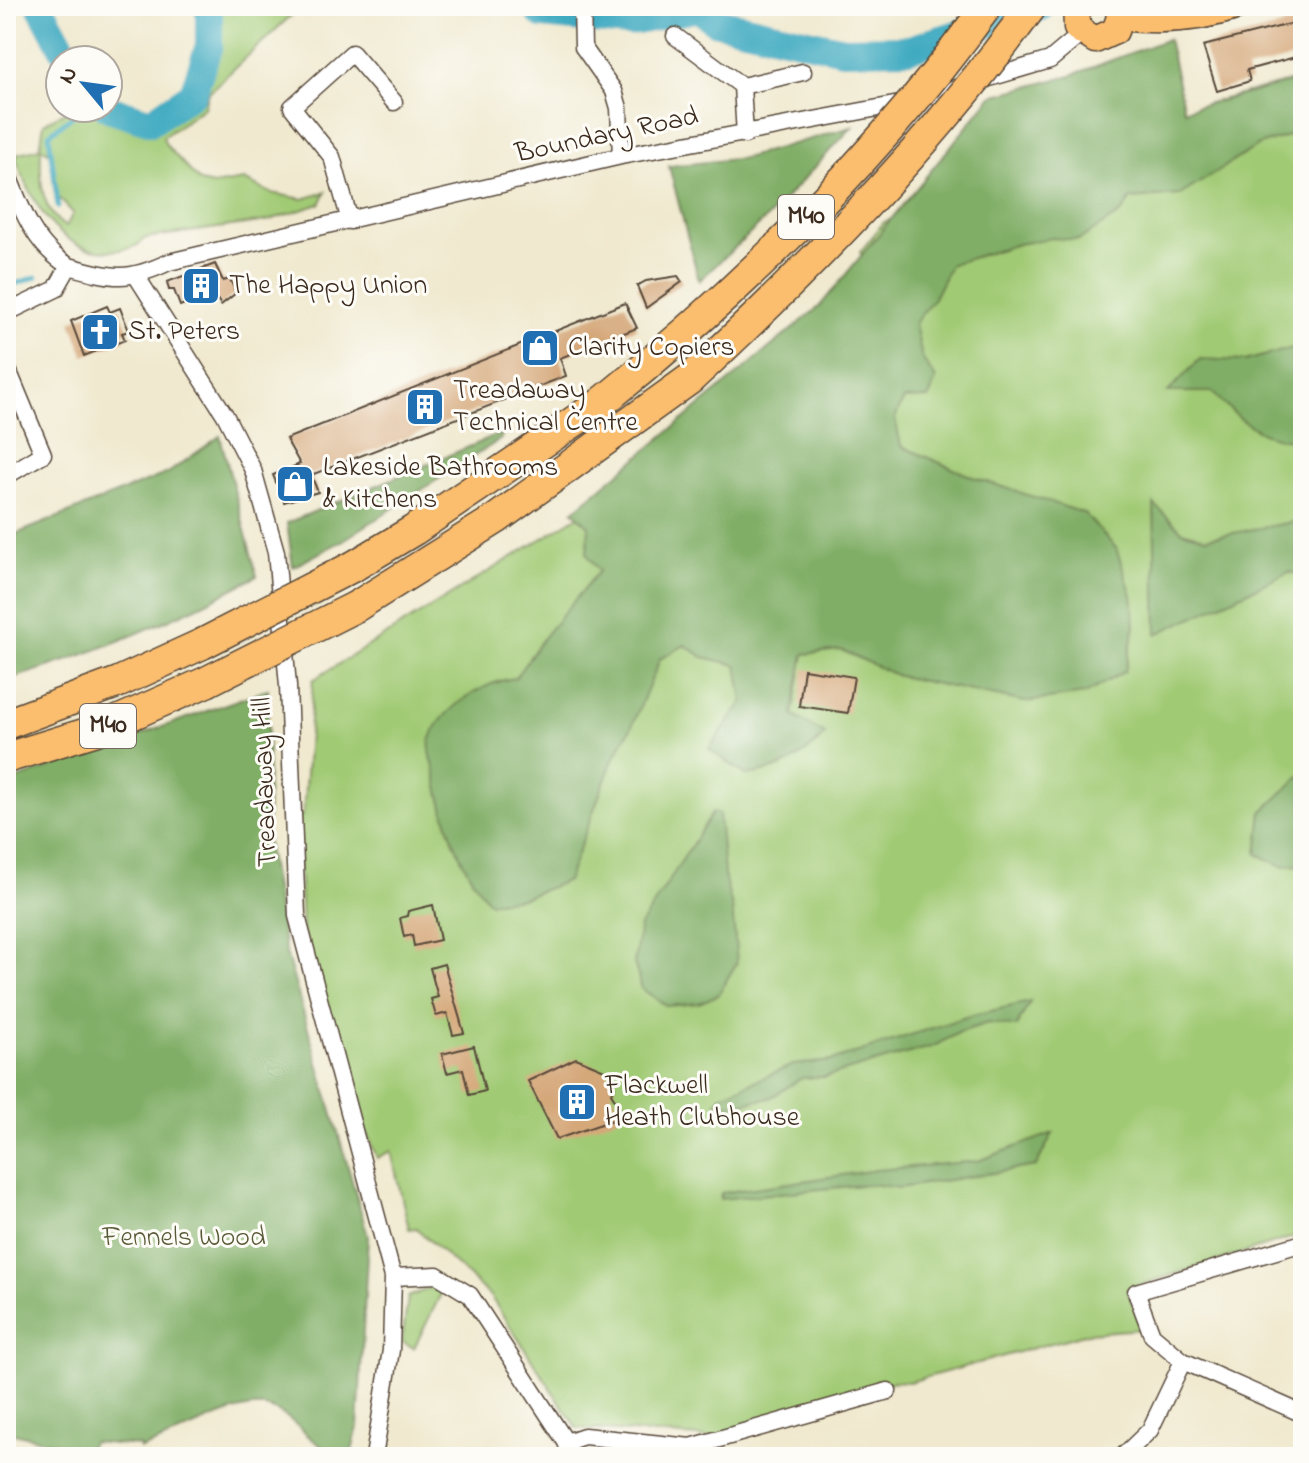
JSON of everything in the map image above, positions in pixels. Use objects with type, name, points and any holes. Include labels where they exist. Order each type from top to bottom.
[{"type":"highway","name":"M40","points":[[6,724],[119,682],[202,644],[354,566],[414,530],[600,404],[721,303],[818,206],[947,61],[987,6]]},
{"type":"highway","name":"M40","points":[[6,758],[97,730],[206,682],[357,606],[496,519],[690,379],[781,295],[917,150],[989,64],[1032,6]]},
{"type":"main road","points":[[1076,6],[1074,20],[1081,34],[1095,40],[1109,36],[1119,12],[1168,19],[1214,15],[1239,6]]},
{"type":"street","points":[[582,6],[583,47],[614,91],[619,108],[621,156]]},
{"type":"street","name":"Boundary Road","points":[[137,277],[169,262],[621,156],[905,103],[1050,60],[1081,34]]},
{"type":"street","points":[[675,36],[742,86],[803,72]]},
{"type":"street","points":[[350,221],[332,157],[292,107],[352,53],[394,102]]},
{"type":"street","points":[[742,86],[745,135]]},
{"type":"street","points":[[6,170],[25,217],[53,257],[69,266],[102,275],[137,277]]},
{"type":"street","points":[[6,313],[56,289],[69,266]]},
{"type":"street","name":"Treadaway Hill","points":[[137,277],[225,415],[253,470],[276,552],[288,686],[297,916],[393,1277],[394,1309],[374,1457]]},
{"type":"street","points":[[6,365],[43,454],[6,476]]},
{"type":"street","points":[[1303,1243],[1136,1292],[1152,1335],[1183,1361],[1303,1414]]},
{"type":"street","points":[[393,1277],[437,1275],[470,1295],[569,1449],[584,1436],[691,1447],[888,1391]]},
{"type":"street","points":[[1122,1457],[1150,1430],[1183,1361]]},
{"type":"green space","points":[[210,6],[313,6],[305,16],[298,9],[208,93],[204,108],[163,137],[166,145],[200,182],[213,185],[244,180],[271,193],[303,199],[326,192],[320,204],[267,221],[146,238],[134,247],[119,250],[88,248],[64,236],[36,203],[16,154],[40,148],[44,123],[124,124],[124,114],[159,113],[175,105],[188,94],[197,79],[207,43]],"holes":[[[41,148],[51,153],[55,194],[73,213],[66,227],[57,220],[46,202]]]},
{"type":"green space","points":[[1168,39],[1184,110],[1303,79],[1303,131],[1259,145],[1180,195],[1131,199],[1121,213],[1079,240],[1052,238],[1018,244],[951,264],[934,298],[915,323],[922,358],[936,379],[929,398],[904,399],[895,418],[901,446],[975,478],[1084,513],[1116,548],[1132,595],[1135,626],[1125,671],[1085,694],[1025,702],[898,676],[841,650],[804,654],[793,715],[825,734],[790,762],[746,775],[709,749],[743,702],[737,665],[703,657],[685,645],[660,659],[632,726],[612,762],[567,881],[522,898],[489,902],[468,872],[453,840],[430,752],[430,741],[443,718],[464,699],[490,685],[515,678],[546,634],[599,571],[587,554],[589,526],[573,511],[820,306],[992,96],[1069,76]]},
{"type":"green space","points":[[1303,78],[1303,1234],[1127,1289],[1142,1329],[1088,1333],[909,1382],[894,1381],[848,1398],[711,1438],[577,1428],[490,1296],[416,1228],[409,1229],[391,1151],[377,1158],[353,1100],[302,930],[297,817],[303,815],[313,680],[619,491],[684,445],[864,262],[860,252],[884,222],[1183,110]]},
{"type":"green space","points":[[852,127],[772,213],[699,281],[669,166],[744,158]]},
{"type":"green space","points":[[1303,345],[1303,439],[1276,437],[1252,427],[1212,392],[1168,392],[1200,359],[1245,361]]},
{"type":"green space","points":[[502,433],[501,439],[342,541],[293,567],[287,523]]},
{"type":"green space","points":[[220,436],[257,576],[134,635],[6,680],[6,538],[168,473]]},
{"type":"green space","points":[[1154,504],[1182,531],[1206,538],[1303,520],[1303,575],[1289,572],[1157,634]]},
{"type":"green space","name":"Fennels Wood","points":[[268,689],[267,842],[285,949],[368,1236],[358,1427],[352,1451],[359,1457],[330,1451],[281,1413],[256,1407],[223,1415],[140,1449],[139,1446],[92,1442],[88,1452],[6,1431],[6,783]]},
{"type":"green space","points":[[1303,773],[1303,865],[1283,866],[1257,854],[1262,812]]},
{"type":"green space","points":[[713,812],[719,814],[724,875],[732,907],[737,962],[718,995],[699,1003],[667,1006],[642,989],[634,963],[640,926]]},
{"type":"green space","points":[[1030,1002],[1016,1027],[988,1023],[960,1032],[934,1046],[825,1077],[802,1078],[770,1098],[733,1105],[717,1103],[720,1096],[793,1065],[831,1061],[969,1016]]},
{"type":"green space","points":[[1053,1133],[1036,1166],[899,1188],[872,1184],[720,1199],[721,1193],[876,1170],[978,1161]]},
{"type":"green space","points":[[435,1286],[443,1290],[414,1348],[402,1342],[408,1297]]},
{"type":"building","points":[[1294,23],[1303,55],[1247,70],[1250,81],[1217,91],[1203,46]]},
{"type":"building","name":"The Happy Union","points":[[215,264],[223,281],[230,279],[236,293],[221,305],[213,293],[180,306],[167,282]]},
{"type":"building","points":[[678,276],[682,282],[646,308],[637,286],[646,281]]},
{"type":"building","name":"Treadaway Technical Centre","points":[[625,303],[637,328],[560,358],[566,376],[311,475],[318,492],[284,502],[273,475],[300,464],[286,439]]},
{"type":"building","name":"St. Peters","points":[[107,306],[110,312],[120,308],[129,331],[122,333],[125,340],[84,356],[71,321]]},
{"type":"building","points":[[804,669],[854,677],[848,713],[799,706]]},
{"type":"building","points":[[433,905],[440,940],[414,946],[412,935],[404,937],[400,918],[407,916],[408,911]]},
{"type":"building","points":[[444,964],[464,1033],[453,1035],[447,1013],[436,1016],[431,999],[438,997],[430,968]]},
{"type":"building","points":[[474,1046],[485,1091],[469,1095],[463,1069],[447,1073],[442,1054]]},
{"type":"building","name":"Flackwell Heath Clubhouse","points":[[576,1058],[607,1071],[615,1088],[611,1093],[621,1110],[616,1119],[557,1139],[528,1081]]},
{"type":"waterway","points":[[40,6],[60,44]]},
{"type":"waterway","points":[[124,113],[151,122],[193,93],[209,46],[209,6]]},
{"type":"waterway","points":[[534,6],[542,15],[627,23],[698,8]]},
{"type":"waterway","points":[[696,6],[714,21],[843,50],[909,49],[1040,8]]},
{"type":"waterway","points":[[58,207],[49,134],[62,124]]},
{"type":"waterway","points":[[6,287],[36,277]]},
{"type":"place","name":"The Happy Union","points":[[201,286]]},
{"type":"place","name":"St. Peters","points":[[100,332]]},
{"type":"place","name":"Clarity Copiers","points":[[540,348]]},
{"type":"place","name":"Treadaway Technical Centre","points":[[425,407]]},
{"type":"place","name":"Lakeside Bathrooms & Kitchens","points":[[295,484]]},
{"type":"place","name":"Flackwell Heath Clubhouse","points":[[577,1102]]}]
